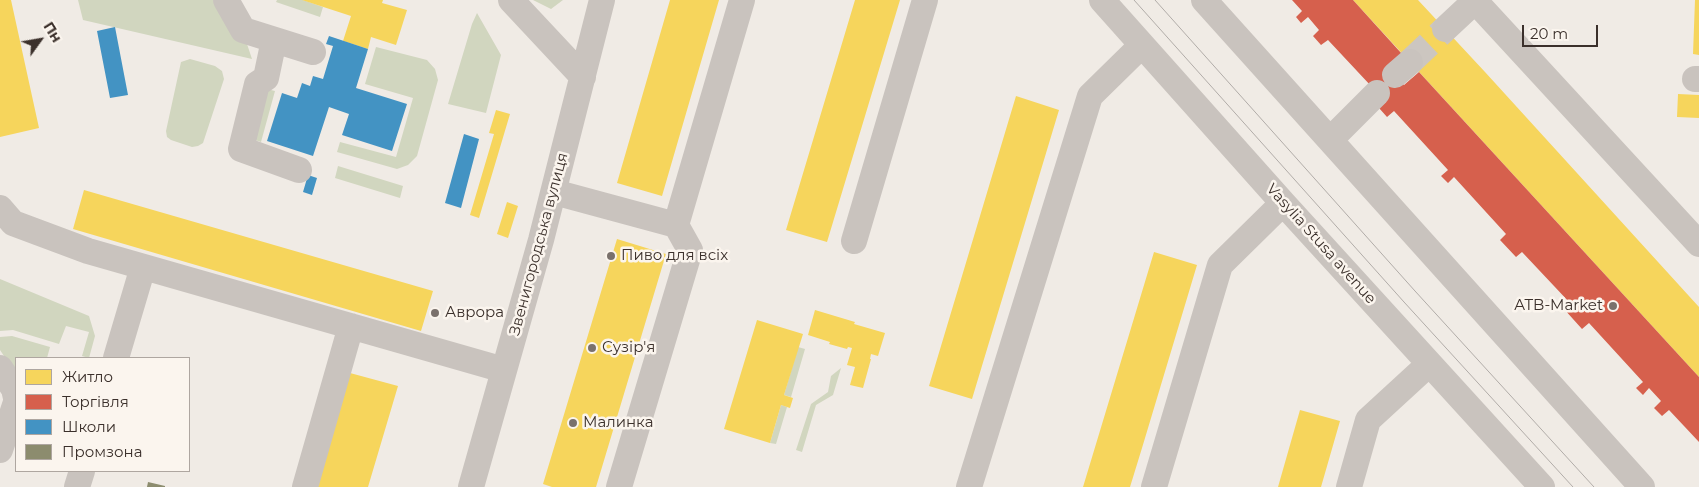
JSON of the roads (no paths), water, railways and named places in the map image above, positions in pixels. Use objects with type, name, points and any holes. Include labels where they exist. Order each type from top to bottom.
[{"type":"street","points":[[226,0],[244,30],[313,52]]},
{"type":"street","points":[[510,0],[583,77]]},
{"type":"street","name":"Звенигородська вулиця","points":[[471,487],[554,192],[602,0]]},
{"type":"street","points":[[676,226],[742,0]]},
{"type":"street","points":[[854,241],[925,0]]},
{"type":"street","name":"Vasylia Stusa avenue","points":[[1102,0],[1542,487]]},
{"type":"street","points":[[1204,0],[1642,487]]},
{"type":"street","points":[[1445,29],[1474,1],[1699,244]]},
{"type":"street","points":[[274,40],[266,78],[257,84],[241,149],[299,170]]},
{"type":"street","points":[[969,487],[1090,96],[1142,45]]},
{"type":"street","points":[[1330,140],[1394,77]]},
{"type":"street","points":[[554,192],[676,226],[690,250],[619,487]]},
{"type":"street","points":[[1154,487],[1220,265],[1284,203]]},
{"type":"street","points":[[0,208],[13,223],[88,251],[504,370]]},
{"type":"street","points":[[116,357],[143,267]]},
{"type":"street","points":[[305,487],[351,326]]},
{"type":"street","points":[[1349,487],[1368,420],[1429,364]]},
{"type":"street","points":[[0,368],[14,389],[15,394]]},
{"type":"street","points":[[0,450],[15,403]]},
{"type":"street","points":[[77,487],[82,472]]},
{"type":"tunnel","points":[[1410,62],[1445,29]]},
{"type":"tram line","points":[[1134,0],[1404,302],[1573,487]]},
{"type":"tram line","points":[[1155,0],[1415,291],[1594,487]]},
{"type":"place","name":"Пиво для всіх","points":[[611,256]]},
{"type":"place","name":"ATB-Market","points":[[1613,306]]},
{"type":"place","name":"Аврора","points":[[435,313]]},
{"type":"place","name":"Сузір'я","points":[[592,348]]},
{"type":"place","name":"Малинка","points":[[573,423]]}]
